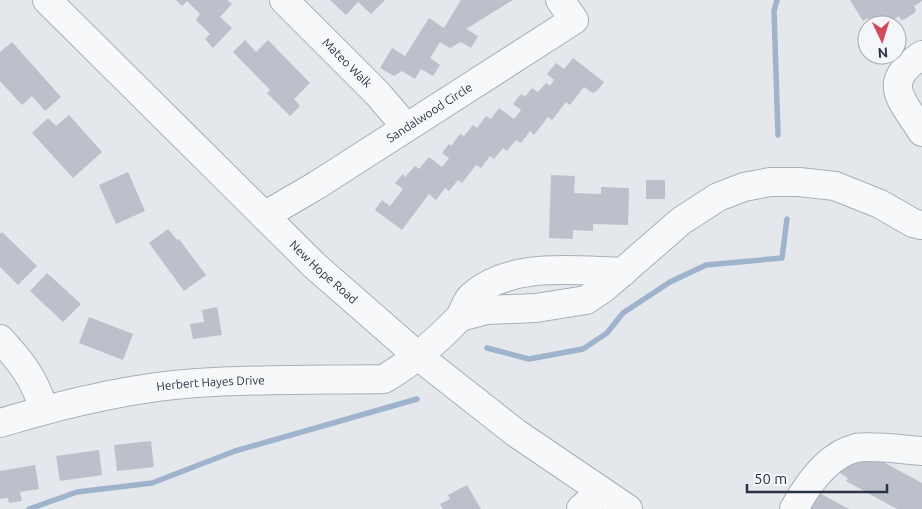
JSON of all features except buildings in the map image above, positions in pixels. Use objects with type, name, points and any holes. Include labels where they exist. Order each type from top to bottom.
[{"type":"street","name":"New Hope Road","points":[[47,0],[315,266],[418,356],[516,433],[591,500],[628,509]]},
{"type":"street","name":"Mateo Walk","points":[[284,0],[377,93],[406,127]]},
{"type":"street","name":"Sandalwood Circle","points":[[264,216],[574,20],[560,0]]},
{"type":"street","points":[[922,55],[907,65],[897,80],[897,93],[922,132]]},
{"type":"street","points":[[460,317],[487,310],[536,308],[586,300],[604,288],[681,221],[718,197],[744,187],[770,182],[799,182],[836,186],[880,204],[913,223],[922,225]]},
{"type":"street","points":[[531,272],[536,308]]},
{"type":"street","points":[[460,317],[471,297],[494,281],[521,273],[623,272]]},
{"type":"street","name":"Herbert Hayes Drive","points":[[0,422],[44,409],[128,393],[195,383],[384,379],[418,356],[460,317]]},
{"type":"street","points":[[0,339],[35,383],[44,409]]},
{"type":"street","points":[[794,509],[803,492],[824,468],[842,454],[857,448],[922,451]]},
{"type":"waterway","points":[[777,0],[774,11],[778,135]]},
{"type":"waterway","points":[[487,348],[529,359],[583,349],[607,333],[623,313],[670,282],[706,265],[782,258],[787,219]]},
{"type":"waterway","points":[[29,509],[77,492],[152,483],[235,451],[417,399]]}]
